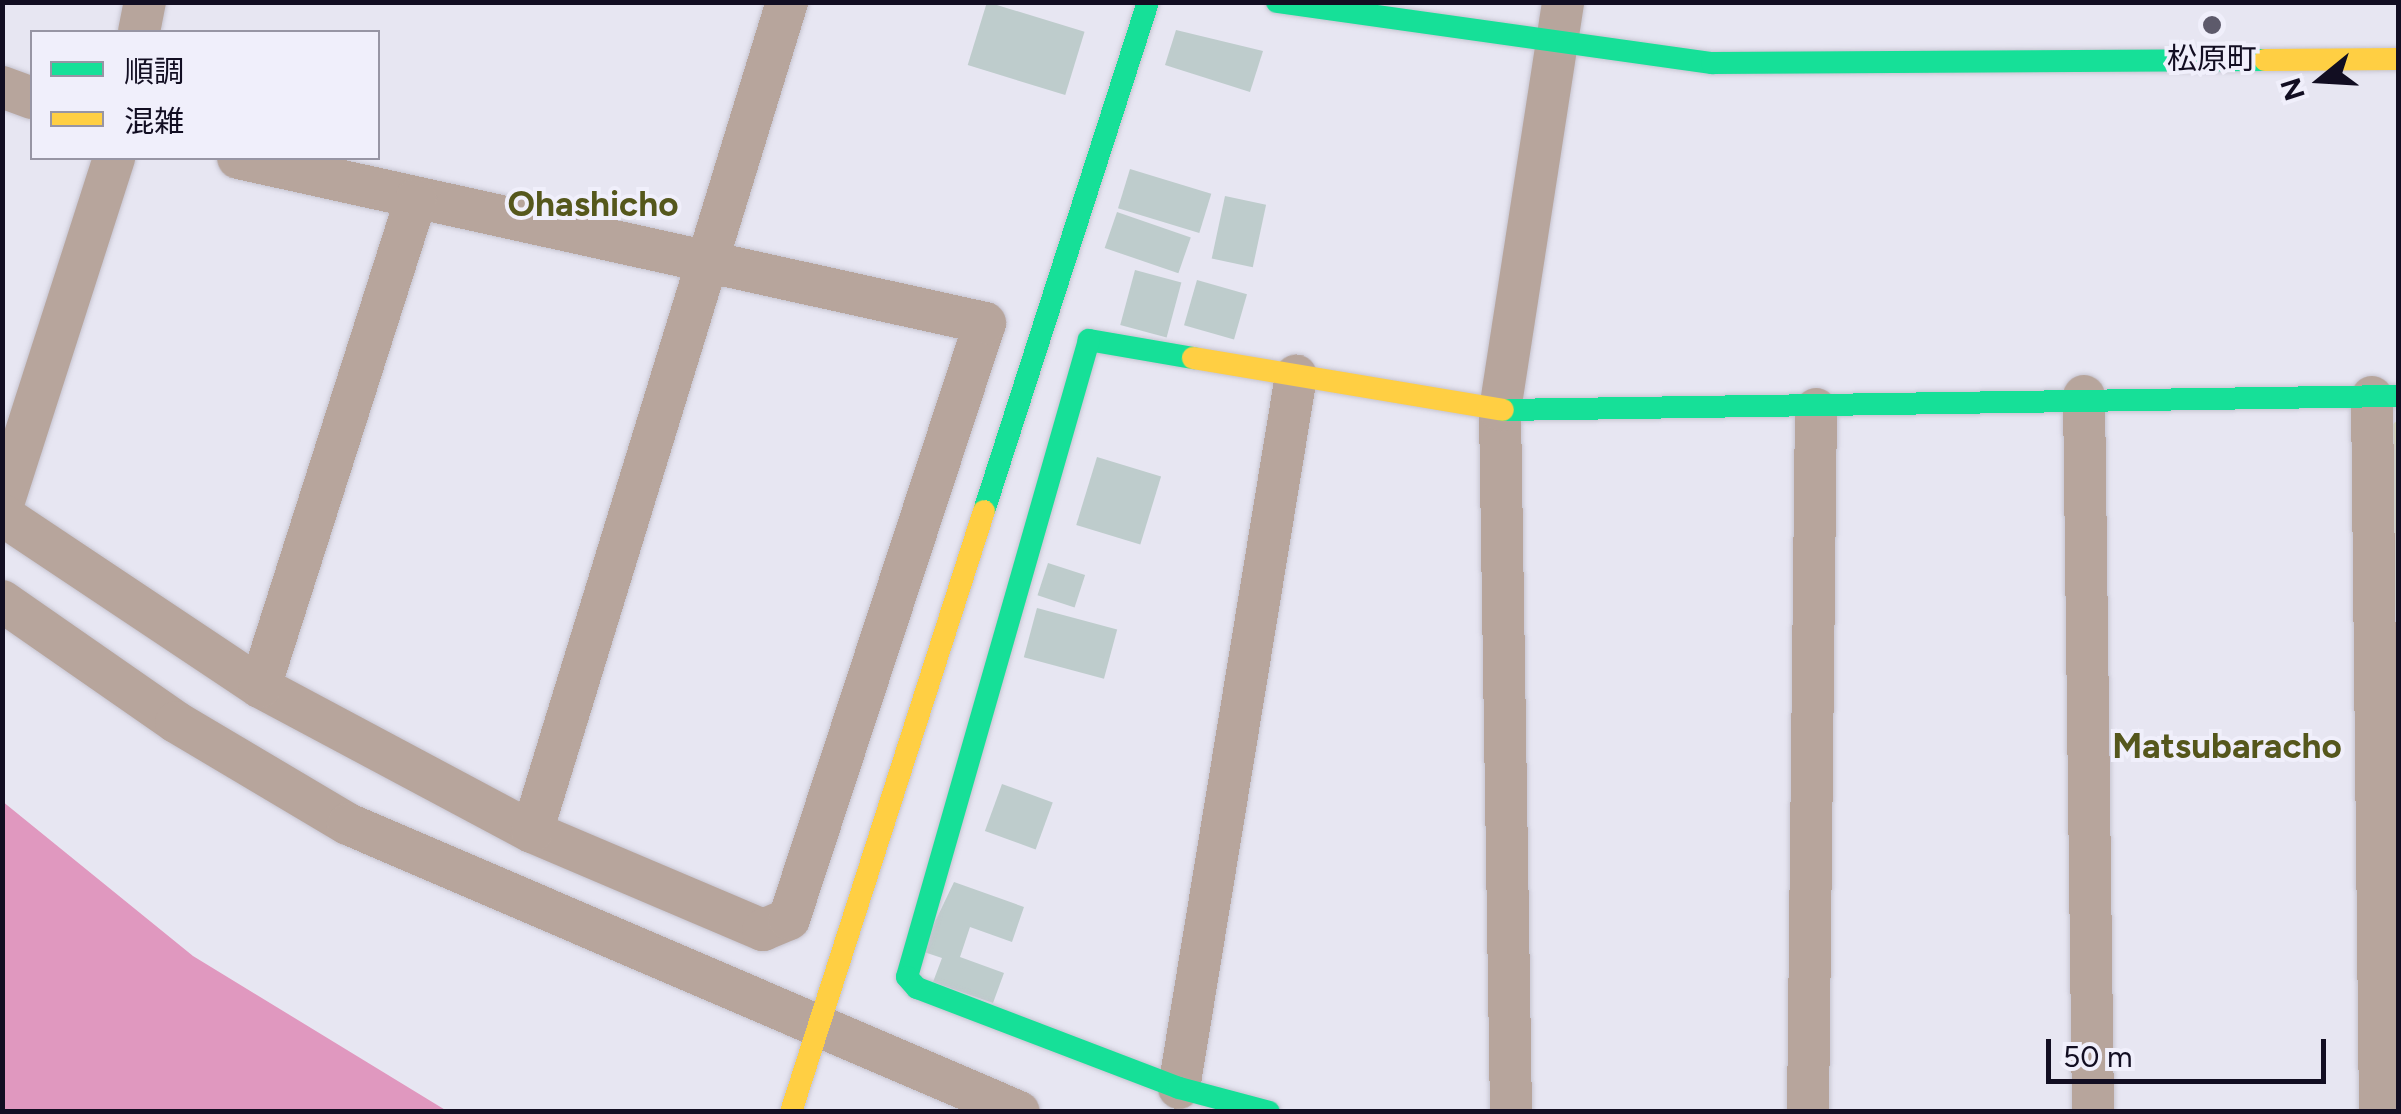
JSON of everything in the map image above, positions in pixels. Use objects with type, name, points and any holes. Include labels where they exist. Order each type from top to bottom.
[{"type":"street","points":[[139,30],[144,2]]},
{"type":"street","points":[[532,832],[710,262],[786,2]]},
{"type":"street","points":[[792,1112],[1148,2]]},
{"type":"street","points":[[1276,2],[1556,45],[1743,64],[2398,59]]},
{"type":"street","points":[[1511,1112],[1500,410],[1563,2]]},
{"type":"street","points":[[2,87],[30,97]]},
{"type":"street","points":[[2,507],[113,160]]},
{"type":"street","points":[[2,515],[260,686],[532,832],[763,930],[789,919],[985,323],[247,160]]},
{"type":"street","points":[[260,686],[416,199]]},
{"type":"street","points":[[1270,1112],[1179,1088],[917,988],[907,977],[1089,340],[1500,410],[1816,409],[2084,396],[2385,396],[2380,1112]]},
{"type":"street","points":[[1179,1088],[1296,376]]},
{"type":"street","points":[[2084,396],[2093,1112]]},
{"type":"street","points":[[1808,1112],[1816,409]]},
{"type":"street","points":[[2,601],[176,722],[348,824],[816,1034],[1019,1112]]},
{"type":"green space","points":[[2398,420],[2398,667],[2387,429]]},
{"type":"shaded area","points":[[2,801],[193,956],[447,1111],[3,1111]]},
{"type":"building","points":[[987,2],[1085,32],[1065,95],[968,65]]},
{"type":"building","points":[[1176,30],[1263,51],[1250,92],[1165,65]]},
{"type":"building","points":[[1130,169],[1211,194],[1199,233],[1118,208]]},
{"type":"building","points":[[1225,196],[1266,205],[1253,267],[1212,259]]},
{"type":"building","points":[[1117,212],[1191,237],[1178,273],[1105,248]]},
{"type":"building","points":[[1135,270],[1181,282],[1167,337],[1120,325]]},
{"type":"building","points":[[1197,280],[1247,294],[1234,340],[1184,325]]},
{"type":"building","points":[[1097,457],[1161,477],[1140,544],[1076,525]]},
{"type":"building","points":[[1048,563],[1085,575],[1075,607],[1037,595]]},
{"type":"building","points":[[1037,608],[1117,629],[1104,679],[1024,657]]},
{"type":"building","points":[[1002,784],[1053,802],[1036,849],[985,831]]},
{"type":"building","points":[[954,882],[1024,907],[1012,942],[970,927],[960,957],[1004,973],[993,1003],[933,982],[942,958],[921,951]]},
{"type":"traffic: fast","points":[[984,511],[1148,2]]},
{"type":"traffic: fast","points":[[1277,2],[1712,63],[2265,60]]},
{"type":"traffic: fast","points":[[1193,358],[1089,340],[907,977],[917,988],[1179,1088],[1269,1112]]},
{"type":"traffic: fast","points":[[1503,410],[2398,396]]},
{"type":"traffic: slow","points":[[2265,60],[2398,59]]},
{"type":"traffic: slow","points":[[1193,358],[1503,410]]},
{"type":"traffic: slow","points":[[791,1112],[984,511]]},
{"type":"place","name":"松原町","points":[[2212,25]]},
{"type":"district","name":"Ohashicho","points":[[593,204]]},
{"type":"district","name":"Matsubaracho","points":[[2227,746]]}]
